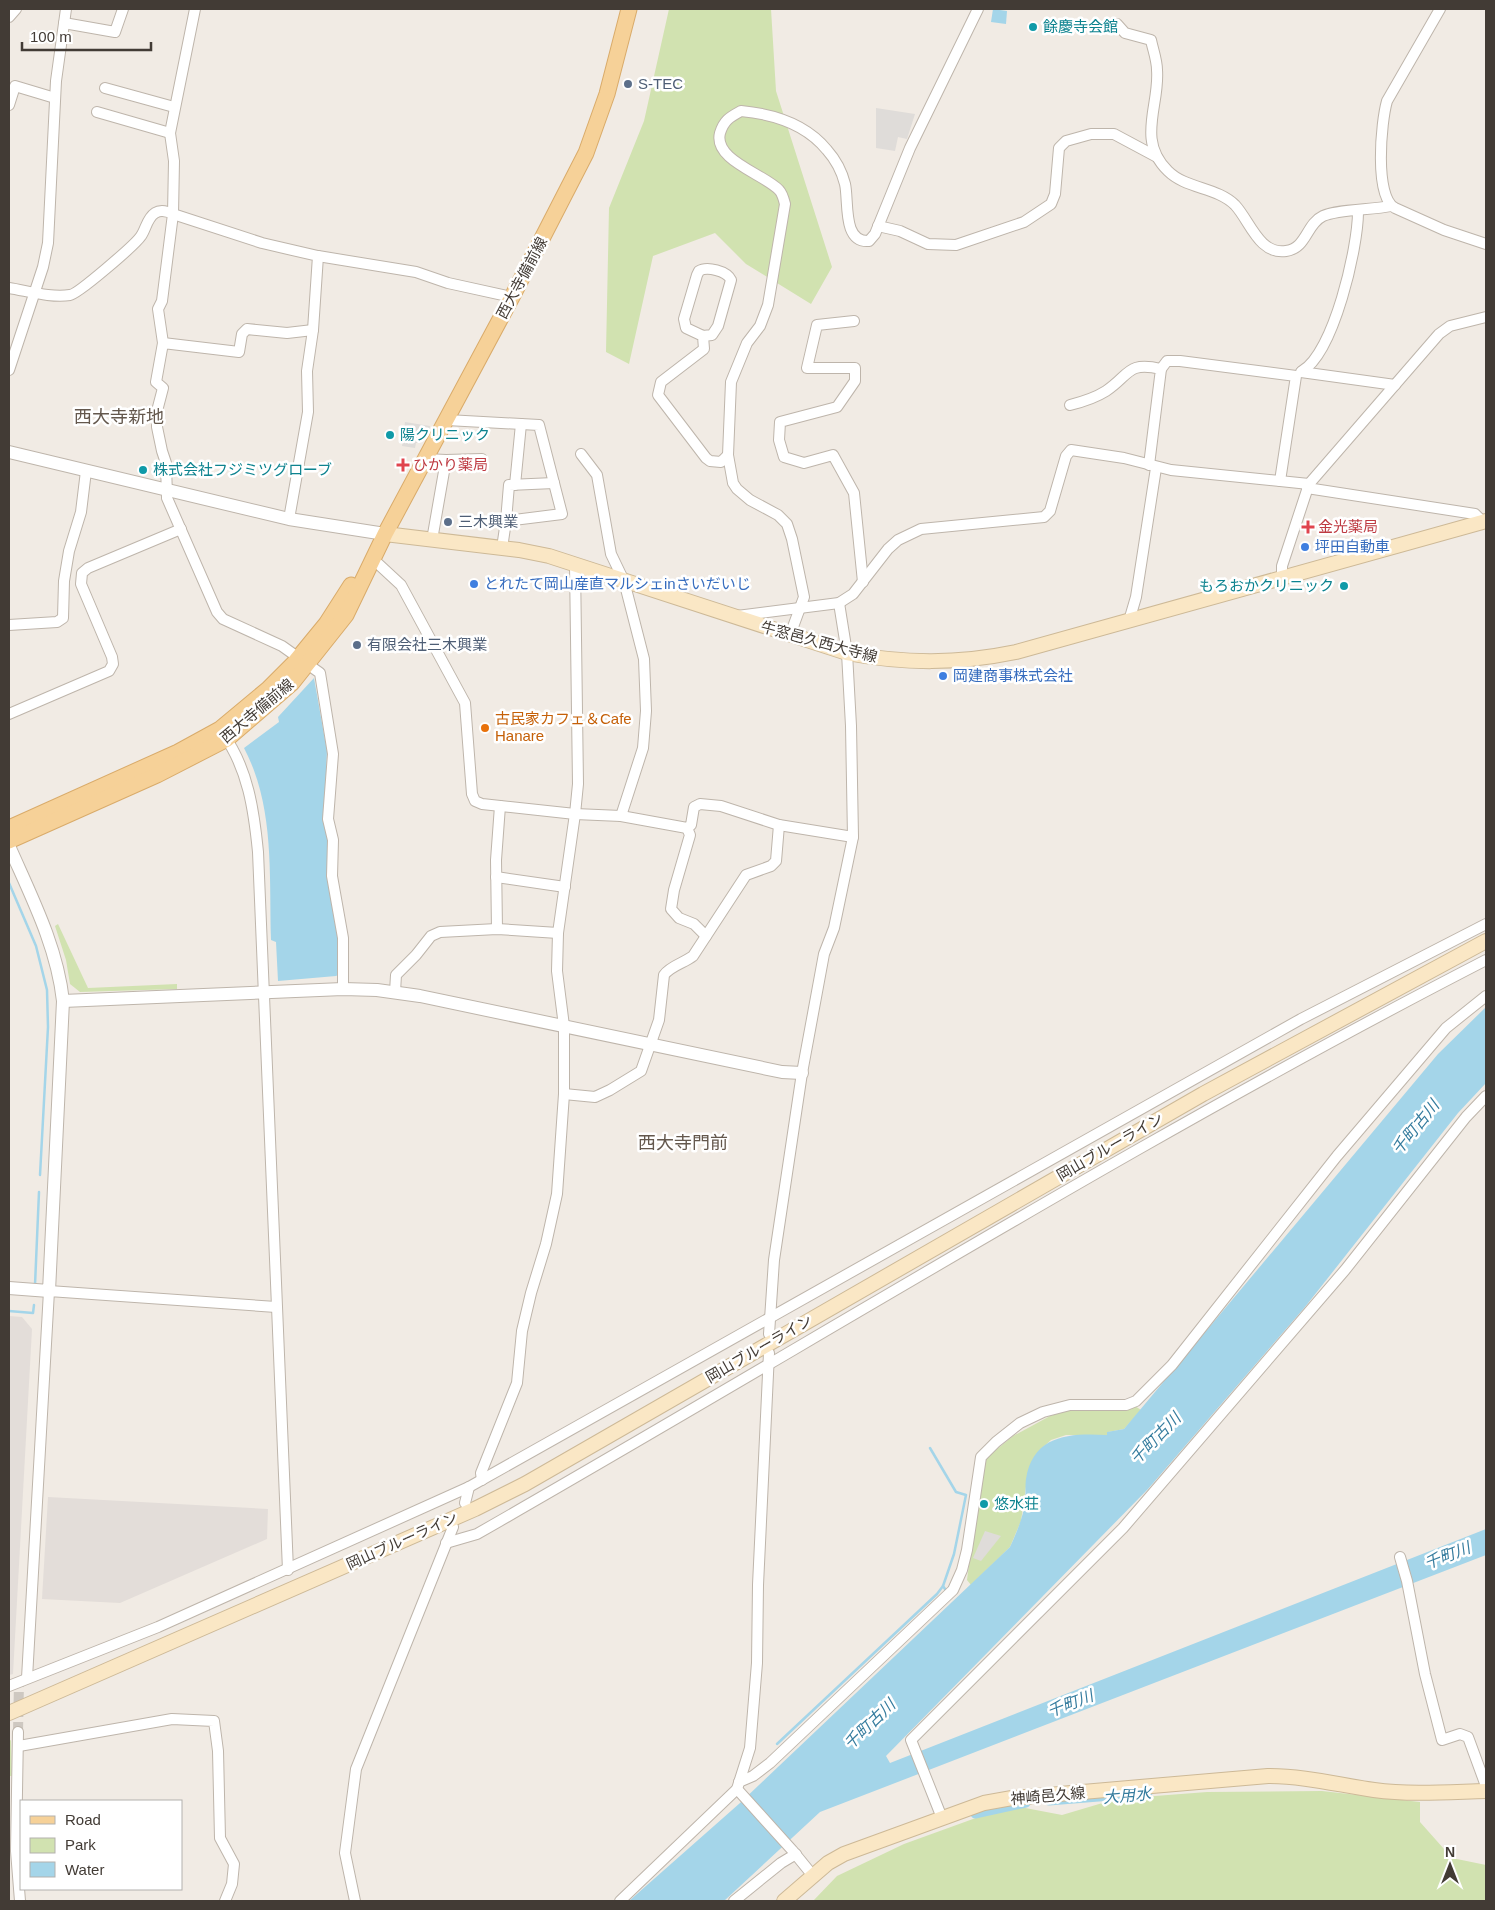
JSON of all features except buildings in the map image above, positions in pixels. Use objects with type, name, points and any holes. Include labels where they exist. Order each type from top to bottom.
[{"type":"main road","name":"西大寺備前線","points":[[304,660],[346,615],[385,534],[512,297],[586,153],[607,94],[629,9]]},
{"type":"main road","name":"牛窓邑久西大寺線","points":[[385,534],[502,548],[549,556],[731,617],[847,652],[881,659],[920,662],[968,660],[1016,652],[1484,521]]},
{"type":"main road","name":"西大寺備前線","points":[[9,841],[157,775],[224,734],[292,683],[304,660],[345,596],[366,556],[385,534]]},
{"type":"main road","name":"西大寺備前線","points":[[9,828],[178,752],[224,734]]},
{"type":"main road","name":"岡山ブルーライン","points":[[9,1715],[36,1701],[475,1509],[525,1484],[1203,1094],[1486,941]]},
{"type":"main road","name":"神崎邑久線","points":[[784,1901],[828,1863],[844,1854],[984,1803],[1012,1798],[1268,1776],[1284,1776],[1376,1790],[1486,1791]]},
{"type":"street","points":[[9,17],[16,9]]},
{"type":"street","points":[[9,370],[48,243],[56,98],[66,9]]},
{"type":"street","points":[[64,23],[115,32],[123,9]]},
{"type":"street","points":[[195,9],[170,133],[174,161],[173,214],[162,301],[158,309],[163,343],[156,382],[163,388],[157,411],[157,428],[166,463],[165,490],[217,612],[223,619],[282,646],[320,673],[333,754],[328,819],[333,840],[332,876],[343,938],[343,989]]},
{"type":"street","points":[[790,635],[804,597],[787,524],[778,515],[750,500],[737,489],[733,483],[728,455],[731,382],[747,343],[760,326],[768,305],[785,204],[780,191],[727,155],[721,145],[719,136],[724,123],[741,111],[772,115],[812,135],[828,150],[842,175],[847,194],[849,224],[854,236],[864,242],[869,241],[878,226],[910,148],[978,9]]},
{"type":"street","points":[[1391,206],[1383,191],[1384,113],[1401,74],[1440,9]]},
{"type":"street","points":[[1117,24],[1125,33],[1151,40],[1158,71],[1150,128],[1157,157]]},
{"type":"street","points":[[9,105],[15,86],[56,98]]},
{"type":"street","points":[[106,88],[174,107]]},
{"type":"street","points":[[97,112],[170,133]]},
{"type":"street","points":[[878,226],[900,231],[928,244],[956,244],[1024,222],[1051,204],[1055,194],[1060,148],[1066,141],[1091,134],[1114,134],[1157,157],[1168,171],[1177,178],[1217,194],[1235,205],[1260,241],[1275,251],[1286,251],[1302,244],[1311,228],[1323,216],[1391,206],[1444,230],[1486,244]]},
{"type":"street","points":[[9,288],[72,295],[82,290],[141,236],[150,217],[156,212],[164,210],[262,243],[318,256],[416,272],[448,283],[512,297]]},
{"type":"street","points":[[1280,481],[1299,373],[1314,362],[1334,319],[1346,286],[1356,241],[1358,212]]},
{"type":"street","points":[[289,518],[308,412],[307,371],[313,330],[318,256]]},
{"type":"street","points":[[706,268],[727,274],[731,278],[731,284],[716,331],[712,335],[703,336],[686,328],[684,319],[697,275],[701,269],[706,268]]},
{"type":"street","points":[[1282,578],[1282,566],[1308,486],[1439,334],[1450,326],[1486,317]]},
{"type":"street","points":[[854,321],[817,325],[807,368],[855,368],[856,381],[837,407],[780,422],[779,440],[784,457],[804,463],[833,455],[854,493],[863,582]]},
{"type":"street","points":[[163,343],[239,352],[242,334],[247,329],[287,333],[313,330]]},
{"type":"street","points":[[703,336],[704,349],[662,382],[658,394],[706,458],[710,461],[721,462],[728,455]]},
{"type":"street","points":[[1129,621],[1136,597],[1152,466],[1161,369],[1167,361],[1299,373],[1395,385]]},
{"type":"street","points":[[1070,405],[1085,402],[1107,390],[1128,372],[1144,365],[1161,369]]},
{"type":"street","points":[[447,420],[539,425],[562,514],[506,520]]},
{"type":"street","points":[[515,485],[522,424]]},
{"type":"street","points":[[731,617],[839,603],[853,594],[888,549],[898,540],[921,529],[1044,517],[1050,511],[1066,456],[1071,450],[1124,458],[1152,466],[1280,481],[1475,514],[1484,521]]},
{"type":"street","points":[[9,452],[289,518],[385,534]]},
{"type":"street","points":[[582,454],[597,475],[611,554],[624,581],[644,659],[646,712],[643,748],[621,816]]},
{"type":"street","points":[[426,459],[482,459]]},
{"type":"street","points":[[432,540],[446,460]]},
{"type":"street","points":[[9,625],[57,622],[63,618],[64,581],[69,551],[81,512],[86,471]]},
{"type":"street","points":[[502,548],[509,485],[554,483]]},
{"type":"street","points":[[9,714],[109,671],[113,664],[112,657],[81,584],[82,573],[88,568],[181,529]]},
{"type":"street","points":[[374,560],[401,585],[465,703],[472,794],[475,800],[482,804],[500,806],[576,814],[621,816],[687,828]]},
{"type":"street","points":[[482,1480],[482,1473],[518,1383],[522,1331],[530,1293],[546,1244],[557,1194],[564,1094],[564,1026],[557,972],[558,932],[576,814],[578,784],[575,565]]},
{"type":"street","points":[[769,1334],[774,1260],[802,1073],[824,954],[834,928],[853,837],[851,726],[847,652],[839,603]]},
{"type":"street","points":[[224,734],[244,776],[255,821],[288,1570]]},
{"type":"street","points":[[687,828],[691,825],[694,807],[700,804],[721,806],[780,826],[853,837]]},
{"type":"street","points":[[497,929],[496,877],[500,806]]},
{"type":"street","points":[[564,1094],[595,1096],[610,1090],[641,1071],[659,1020],[664,975],[668,970],[684,963],[693,956],[746,875],[771,866],[776,861],[780,826]]},
{"type":"street","points":[[687,828],[690,835],[674,890],[671,908],[679,918],[694,924],[706,936]]},
{"type":"street","points":[[9,846],[50,944],[58,969],[63,1002],[27,1678]]},
{"type":"street","points":[[496,877],[565,887]]},
{"type":"street","points":[[9,1686],[158,1627],[469,1487],[771,1318],[1067,1157],[1304,1023],[1486,924]]},
{"type":"street","points":[[395,992],[396,975],[416,955],[431,936],[440,932],[497,929],[558,932]]},
{"type":"street","points":[[446,1544],[477,1534],[768,1365],[1079,1178],[1317,1044],[1486,960]]},
{"type":"street","points":[[63,1002],[343,989],[395,992],[782,1072],[802,1073]]},
{"type":"street","points":[[620,1901],[738,1785],[770,1763],[953,1590],[962,1570],[967,1550],[981,1457],[1020,1423],[1044,1412],[1070,1405],[1126,1405],[1136,1401],[1172,1365],[1337,1156],[1439,1036],[1486,996]]},
{"type":"street","points":[[942,1818],[911,1740],[1123,1528],[1339,1278],[1466,1117],[1486,1096]]},
{"type":"street","points":[[9,1288],[276,1307]]},
{"type":"street","points":[[769,1353],[753,1733],[738,1785],[745,1798],[814,1876]]},
{"type":"street","points":[[465,1503],[469,1487]]},
{"type":"street","points":[[355,1901],[345,1854],[356,1769],[453,1527]]},
{"type":"street","points":[[1400,1558],[1410,1592],[1425,1674],[1442,1740],[1460,1734],[1468,1737],[1486,1786]]},
{"type":"street","points":[[19,1746],[172,1719],[214,1721],[218,1751],[220,1838],[234,1864],[232,1884],[225,1901]]},
{"type":"street","points":[[18,1732],[16,1851],[20,1901]]},
{"type":"street","points":[[734,1901],[794,1852]]},
{"type":"shaded area","points":[[876,108],[915,114],[907,139],[898,137],[895,151],[876,148]]},
{"type":"shaded area","points":[[405,422],[430,426],[428,437],[422,437],[421,443],[416,443],[415,448],[402,446]]},
{"type":"shaded area","points":[[9,1316],[22,1317],[32,1329],[13,1674],[9,1675]]},
{"type":"shaded area","points":[[48,1497],[268,1509],[267,1539],[120,1603],[42,1599]]},
{"type":"shaded area","points":[[985,1531],[1001,1536],[981,1561],[973,1558]]},
{"type":"green space","points":[[669,9],[771,9],[776,91],[832,267],[811,304],[746,264],[715,233],[653,256],[629,364],[606,352],[609,208],[644,121]]},
{"type":"green space","points":[[58,924],[88,988],[177,984],[177,989],[80,992],[70,984],[66,960],[55,926]]},
{"type":"green space","points":[[1135,1406],[1141,1410],[1124,1429],[1108,1432],[1107,1435],[1066,1435],[1051,1440],[1040,1450],[1028,1473],[1021,1521],[1010,1547],[971,1585],[967,1580],[979,1486],[985,1459],[1013,1436],[1050,1416],[1066,1411]]},
{"type":"green space","points":[[11,1740],[12,1776],[9,1776],[9,1741]]},
{"type":"green space","points":[[1322,1791],[1420,1802],[1420,1822],[1452,1858],[1486,1865],[1486,1901],[813,1901],[837,1876],[904,1844],[984,1815],[1020,1807],[1062,1815],[1116,1799],[1207,1792]]},
{"type":"water","points":[[993,9],[1007,11],[1006,24],[991,22]]},
{"type":"water","points":[[314,678],[327,751],[324,819],[329,844],[342,973],[336,976],[278,981],[276,942],[271,940],[270,866],[266,818],[254,771],[244,748],[279,722],[278,717]]},
{"type":"water","points":[[1486,1007],[1486,1083],[1458,1113],[1305,1307],[1148,1489],[886,1756],[890,1763],[1486,1529],[1486,1555],[820,1812],[724,1901],[629,1901],[740,1803],[1010,1547],[1023,1514],[1026,1479],[1030,1464],[1045,1445],[1067,1436],[1107,1435],[1107,1432],[1124,1429],[1438,1054]]},
{"type":"waterway","points":[[9,883],[36,946],[47,990],[48,1027],[40,1175]]},
{"type":"waterway","points":[[35,1285],[39,1192]]},
{"type":"waterway","points":[[9,1311],[33,1313],[34,1305]]},
{"type":"waterway","points":[[930,1448],[956,1492],[966,1495],[954,1554],[943,1586],[947,1592]]},
{"type":"waterway","points":[[777,1744],[937,1594],[943,1586]]},
{"type":"waterway","name":"大用水","points":[[1049,1801],[1148,1793]]},
{"type":"waterway","name":"大用水","points":[[975,1814],[1026,1803]]},
{"type":"tunnel","points":[[1070,1161],[1078,1175]]},
{"type":"tunnel","points":[[18,1732],[19,1682]]},
{"type":"place","name":"餘慶寺会館","points":[[1033,27]]},
{"type":"place","name":"S-TEC","points":[[628,84]]},
{"type":"place","name":"陽クリニック","points":[[390,435]]},
{"type":"place","name":"ひかり薬局","points":[[403,465]]},
{"type":"place","name":"株式会社フジミツグローブ","points":[[143,470]]},
{"type":"place","name":"三木興業","points":[[448,522]]},
{"type":"place","name":"金光薬局","points":[[1308,527]]},
{"type":"place","name":"坪田自動車","points":[[1305,547]]},
{"type":"place","name":"とれたて岡山産直マルシェinさいだいじ","points":[[474,584]]},
{"type":"place","name":"もろおかクリニック","points":[[1344,586]]},
{"type":"place","name":"有限会社三木興業","points":[[357,645]]},
{"type":"place","name":"岡建商事株式会社","points":[[943,676]]},
{"type":"place","name":"古民家カフェ＆Cafe Hanare","points":[[485,728]]},
{"type":"place","name":"悠水荘","points":[[984,1504]]},
{"type":"district","name":"西大寺新地","points":[[119,417]]},
{"type":"district","name":"西大寺門前","points":[[683,1143]]},
{"type":"water label","name":"千町古川","points":[[1415,1127]]},
{"type":"water label","name":"千町古川","points":[[1155,1438]]},
{"type":"water label","name":"千町川","points":[[1447,1555]]},
{"type":"water label","name":"千町川","points":[[1070,1703]]},
{"type":"water label","name":"千町古川","points":[[869,1724]]}]
